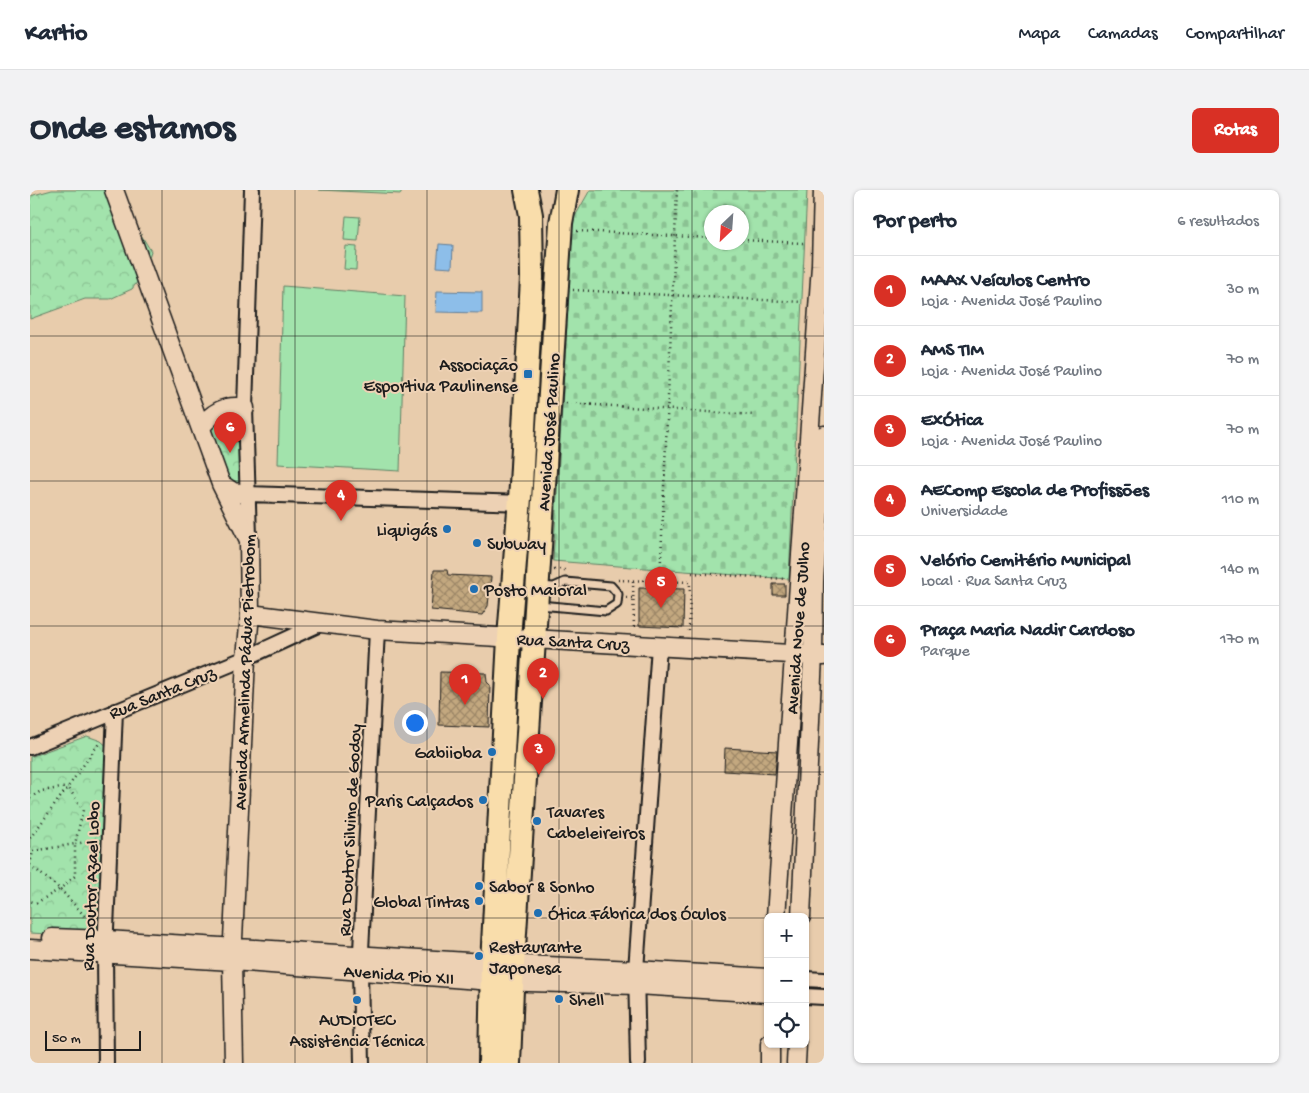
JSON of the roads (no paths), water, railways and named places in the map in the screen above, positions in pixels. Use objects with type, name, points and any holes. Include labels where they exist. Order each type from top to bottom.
[{"type":"main road","name":"Avenida José Paulino","points":[[509,1063],[502,973],[509,638],[520,503],[532,278],[531,215],[526,190]]},
{"type":"main road","name":"Avenida José Paulino","points":[[490,1063],[502,973],[534,639],[541,587],[562,223],[567,190]]},
{"type":"street","points":[[114,190],[221,484],[249,540]]},
{"type":"street","name":"Avenida Armelinda Pádua Pietrobom","points":[[234,1063],[233,955],[246,658],[250,614],[245,408],[252,190]]},
{"type":"street","name":"Avenida Nove de Julho","points":[[776,913],[820,347],[823,190]]},
{"type":"street","points":[[201,427],[220,409],[245,408]]},
{"type":"street","name":"Avenida Nove de Julho","points":[[801,913],[818,656],[814,581],[821,534],[824,435]]},
{"type":"street","points":[[221,484],[232,492],[247,494],[520,503]]},
{"type":"street","name":"Rua Santa Cruz","points":[[250,614],[378,630],[818,656]]},
{"type":"street","name":"Rua Santa Cruz","points":[[30,747],[246,658],[322,624]]},
{"type":"street","name":"Rua Doutor Silvino de Godoy","points":[[362,1063],[361,963],[378,630]]},
{"type":"street","points":[[638,1063],[636,977],[660,646]]},
{"type":"street","name":"Rua Doutor Azael Lobo","points":[[106,1063],[106,946],[115,711]]},
{"type":"street","name":"Avenida Pio XII","points":[[30,938],[106,946],[502,973],[764,978]]},
{"type":"street","name":"Avenida Pio XII","points":[[30,949],[106,946]]},
{"type":"street","name":"Avenida Pio XII","points":[[636,977],[764,993]]},
{"type":"street","points":[[809,979],[824,980]]},
{"type":"street","points":[[809,996],[824,997]]},
{"type":"street","points":[[770,1048],[770,1063]]},
{"type":"street","points":[[796,1048],[796,1063]]},
{"type":"lane","points":[[565,582],[611,586],[618,594],[617,604],[606,611],[541,587],[554,587],[565,582]]},
{"type":"water","points":[[439,244],[453,245],[452,268],[437,267]]},
{"type":"water","points":[[437,291],[482,292],[482,313],[436,312]]},
{"type":"place","name":"Associação Esportiva Paulinense","points":[[528,374]]},
{"type":"place","name":"Praça Maria Nadir Cardoso","points":[[230,453]]},
{"type":"place","name":"AEComp Escola de Profissões","points":[[341,521]]},
{"type":"place","name":"Liquigás","points":[[447,529]]},
{"type":"place","name":"Subway","points":[[477,543]]},
{"type":"place","name":"Posto Maioral","points":[[474,589]]},
{"type":"place","name":"Velório Cemitério Municipal","points":[[661,608]]},
{"type":"place","name":"AMS TIM","points":[[543,699]]},
{"type":"place","name":"MAAX Veículos Centro","points":[[465,705]]},
{"type":"place","name":"Gabiioba","points":[[492,752]]},
{"type":"place","name":"ExÓtica","points":[[539,775]]},
{"type":"place","name":"Paris Calçados","points":[[483,800]]},
{"type":"place","name":"Tavares Cabeleireiros","points":[[537,821]]},
{"type":"place","name":"Sabor & Sonho","points":[[479,886]]},
{"type":"place","name":"Global Tintas","points":[[479,901]]},
{"type":"place","name":"Ótica Fábrica dos Óculos","points":[[538,913]]},
{"type":"place","name":"Restaurante Japonesa","points":[[479,956]]},
{"type":"place","name":"Shell","points":[[559,999]]},
{"type":"place","name":"AUDIOTEC Assistência Técnica","points":[[357,1000]]}]
